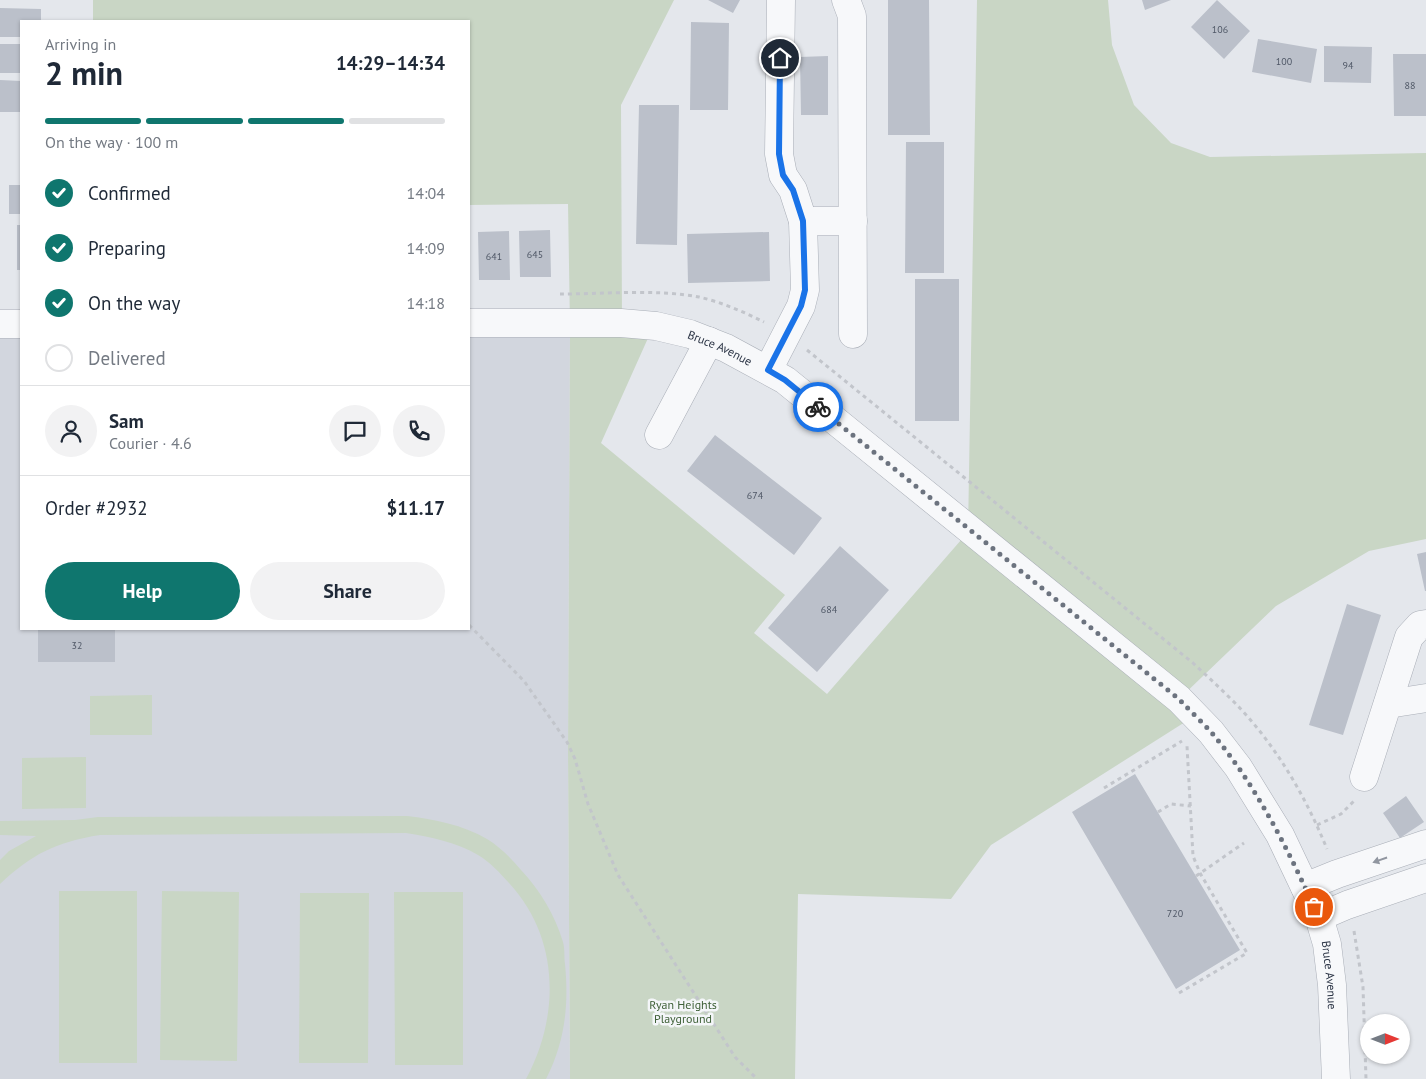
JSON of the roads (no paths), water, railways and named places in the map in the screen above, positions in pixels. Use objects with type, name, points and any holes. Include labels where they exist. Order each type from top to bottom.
[{"type":"street","points":[[768,370],[801,306],[805,290],[803,221],[793,190],[783,175],[779,154],[781,0]]},
{"type":"street","points":[[846,0],[852,16],[853,334]]},
{"type":"street","points":[[803,221],[853,221]]},
{"type":"street","name":"Bruce Avenue","points":[[470,323],[621,323],[656,326],[710,341],[768,370],[785,380],[1179,699],[1211,732],[1238,767],[1280,835],[1319,917],[1327,944],[1332,985],[1336,1079]]},
{"type":"street","points":[[0,324],[20,324]]},
{"type":"street","points":[[659,435],[710,341]]},
{"type":"street","points":[[1364,777],[1409,637],[1420,625],[1426,624]]},
{"type":"street","points":[[1388,704],[1426,698]]},
{"type":"street","points":[[1305,887],[1337,874],[1426,844]]},
{"type":"street","points":[[1319,917],[1347,905],[1426,878]]},
{"type":"park label","name":"Ryan Heights Playground","points":[[683,1011]]}]
